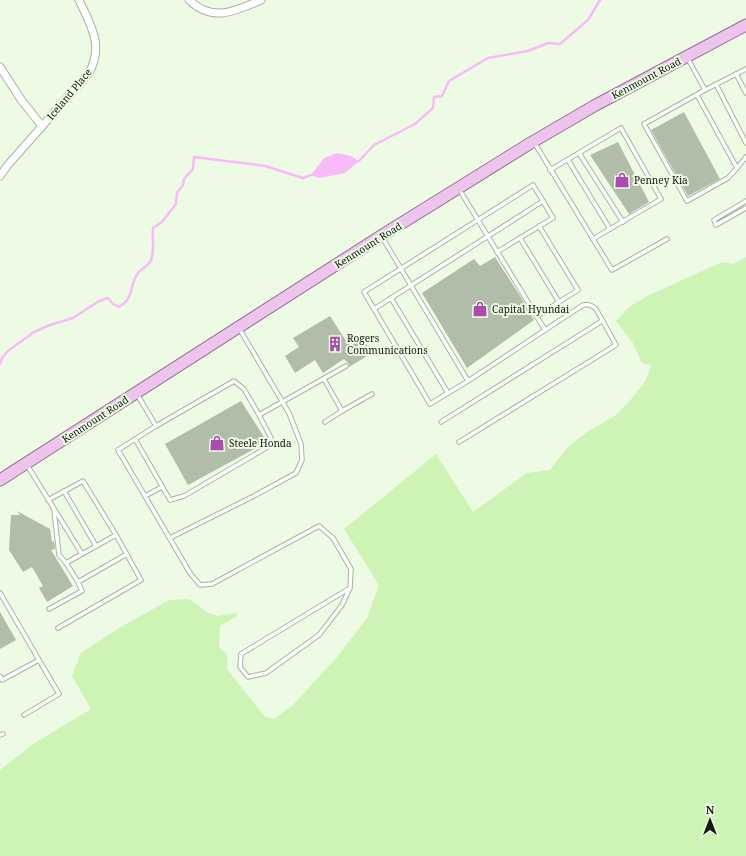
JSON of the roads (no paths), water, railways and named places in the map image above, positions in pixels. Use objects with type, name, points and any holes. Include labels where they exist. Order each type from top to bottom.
[{"type":"main road","name":"Kenmount Road","points":[[0,480],[381,236],[533,142],[594,106],[746,25]]},
{"type":"street","name":"Iceland Place","points":[[0,176],[7,166],[89,73],[96,57],[97,48],[93,29],[79,0]]},
{"type":"street","points":[[189,0],[197,7],[208,12],[220,14],[234,11],[261,0]]},
{"type":"street","points":[[0,68],[22,101],[42,126]]},
{"type":"lane","points":[[687,56],[705,90]]},
{"type":"lane","points":[[746,69],[644,124],[687,201],[728,178],[746,157]]},
{"type":"lane","points":[[736,74],[746,93]]},
{"type":"lane","points":[[716,84],[746,143]]},
{"type":"lane","points":[[696,95],[737,168]]},
{"type":"lane","points":[[550,170],[621,128],[661,199],[593,240]]},
{"type":"lane","points":[[533,142],[612,270],[667,239]]},
{"type":"lane","points":[[579,153],[623,222]]},
{"type":"lane","points":[[568,160],[610,229]]},
{"type":"lane","points":[[459,442],[616,344],[596,309],[588,304],[583,305],[468,381],[430,404],[364,292],[533,185],[553,218],[497,252]]},
{"type":"lane","points":[[458,188],[545,330]]},
{"type":"lane","points":[[374,309],[542,201]]},
{"type":"lane","points":[[746,201],[714,220],[716,225],[746,208]]},
{"type":"lane","points":[[537,316],[578,290],[539,226]]},
{"type":"lane","points":[[381,236],[468,381]]},
{"type":"lane","points":[[520,238],[559,302]]},
{"type":"lane","points":[[391,298],[448,393]]},
{"type":"lane","points":[[441,422],[602,321]]},
{"type":"lane","points":[[170,538],[296,473],[302,460],[301,444],[289,413],[238,327]]},
{"type":"lane","points":[[259,415],[346,366]]},
{"type":"lane","points":[[324,379],[342,411]]},
{"type":"lane","points":[[135,439],[170,500],[184,496],[266,448],[271,438],[244,389],[234,381],[156,426],[135,439],[118,450],[190,573],[200,585],[212,584],[319,526],[333,538],[351,569],[350,588],[342,605],[319,635],[266,673],[248,677],[240,668],[241,654],[350,588]]},
{"type":"lane","points":[[136,393],[156,426]]},
{"type":"lane","points":[[325,422],[372,394]]},
{"type":"lane","points":[[26,464],[82,554]]},
{"type":"lane","points":[[48,500],[83,481],[141,580],[58,628]]},
{"type":"lane","points":[[145,496],[162,487]]},
{"type":"lane","points":[[64,491],[96,546]]},
{"type":"lane","points":[[49,609],[82,591],[66,563],[59,555],[54,509]]},
{"type":"lane","points":[[66,563],[116,535]]},
{"type":"lane","points":[[78,582],[127,554]]},
{"type":"lane","points":[[0,593],[59,694],[24,716]]},
{"type":"lane","points":[[0,676],[2,680],[38,660]]},
{"type":"waterway","points":[[359,161],[374,145],[415,124],[433,108],[434,97],[442,96],[449,81],[488,58],[528,51],[548,43],[560,44],[588,20],[600,0]]},
{"type":"waterway","points":[[0,364],[2,358],[8,351],[34,332],[73,318],[99,301],[108,298],[113,304],[119,307],[127,300],[135,278],[151,260],[153,248],[153,228],[162,222],[176,204],[177,193],[183,185],[184,179],[193,169],[194,157],[265,166],[303,178],[311,175]]},
{"type":"place","name":"Penney Kia","points":[[622,180]]},
{"type":"place","name":"Capital Hyundai","points":[[480,309]]},
{"type":"place","name":"Rogers Communications","points":[[335,344]]},
{"type":"place","name":"Steele Honda","points":[[217,443]]}]
